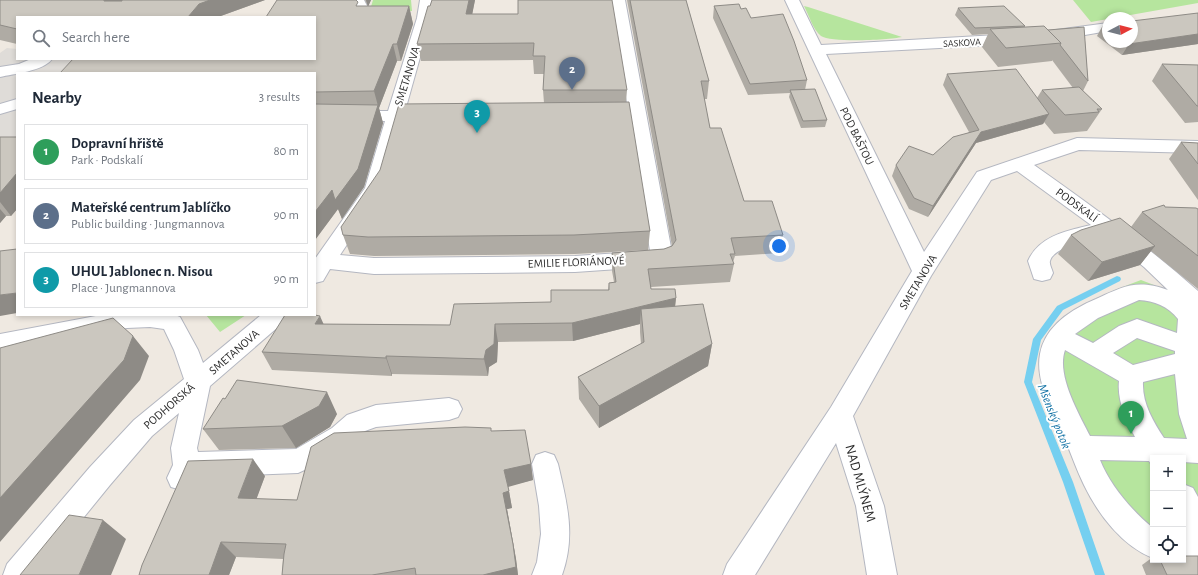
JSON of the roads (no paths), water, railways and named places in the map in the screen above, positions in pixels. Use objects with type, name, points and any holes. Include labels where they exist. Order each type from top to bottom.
[{"type":"street","points":[[357,0],[359,8],[363,12],[376,17],[410,17]]},
{"type":"street","name":"SMETANOVA","points":[[320,268],[374,189],[395,116],[410,17],[427,0]]},
{"type":"street","name":"EMILIE FLORIÁNOVÉ","points":[[320,268],[575,264],[662,258],[630,114],[618,0]]},
{"type":"street","name":"POD BAŠTOU","points":[[792,0],[923,271]]},
{"type":"street","name":"SASKOVA","points":[[815,50],[1035,38],[1102,29]]},
{"type":"street","points":[[0,72],[23,68],[42,60]]},
{"type":"street","points":[[0,109],[16,104]]},
{"type":"street","points":[[0,116],[16,114]]},
{"type":"street","points":[[316,116],[443,116]]},
{"type":"street","name":"SMETANOVA","points":[[738,575],[840,415],[923,271],[984,176],[1077,144],[1198,147]]},
{"type":"street","name":"PODSKALÍ","points":[[1020,164],[1108,227],[1152,262],[1198,304]]},
{"type":"street","points":[[1042,273],[1039,263],[1041,256],[1048,248],[1066,240],[1108,227]]},
{"type":"street","points":[[1150,542],[1138,534],[1112,503],[1095,479],[1063,406],[1053,373],[1051,360],[1056,340],[1068,326],[1079,317],[1138,291],[1157,294],[1174,302],[1185,312],[1189,320],[1188,354],[1191,406],[1198,435]]},
{"type":"street","points":[[1116,300],[1126,307],[1132,314],[1137,328],[1188,354]]},
{"type":"street","name":"SMETANOVA","points":[[172,501],[186,465],[184,448],[198,384],[276,316]]},
{"type":"street","name":"PODHORSKÁ","points":[[0,343],[127,318],[177,319],[198,384],[168,406],[143,428],[100,476],[18,575]]},
{"type":"street","points":[[1094,354],[1137,328]]},
{"type":"street","points":[[1060,337],[1094,354],[1131,376],[1169,365],[1188,354]]},
{"type":"street","points":[[1131,376],[1131,393],[1133,403],[1142,424],[1159,453]]},
{"type":"street","points":[[186,465],[298,461],[313,454],[341,436],[356,423],[376,416],[449,409]]},
{"type":"street","name":"NAD MLÝNEM","points":[[840,415],[870,506],[882,575]]},
{"type":"street","points":[[1082,448],[1159,453],[1198,450]]},
{"type":"street","points":[[1082,448],[1128,509],[1150,528]]},
{"type":"street","points":[[545,464],[554,509],[556,538],[552,564],[547,575]]},
{"type":"street","points":[[1186,503],[1198,525]]},
{"type":"street","points":[[1186,544],[1198,546]]},
{"type":"street","points":[[1186,555],[1198,553]]},
{"type":"waterway","name":"Mšenský potok","points":[[1100,575],[1068,482],[1028,382],[1037,339],[1060,308],[1117,279]]},
{"type":"place","name":"Mateřské centrum Jablíčko","points":[[572,90]]},
{"type":"place","name":"UHUL Jablonec n. Nisou","points":[[477,133]]},
{"type":"place","name":"Dopravní hřiště","points":[[1131,434]]}]
